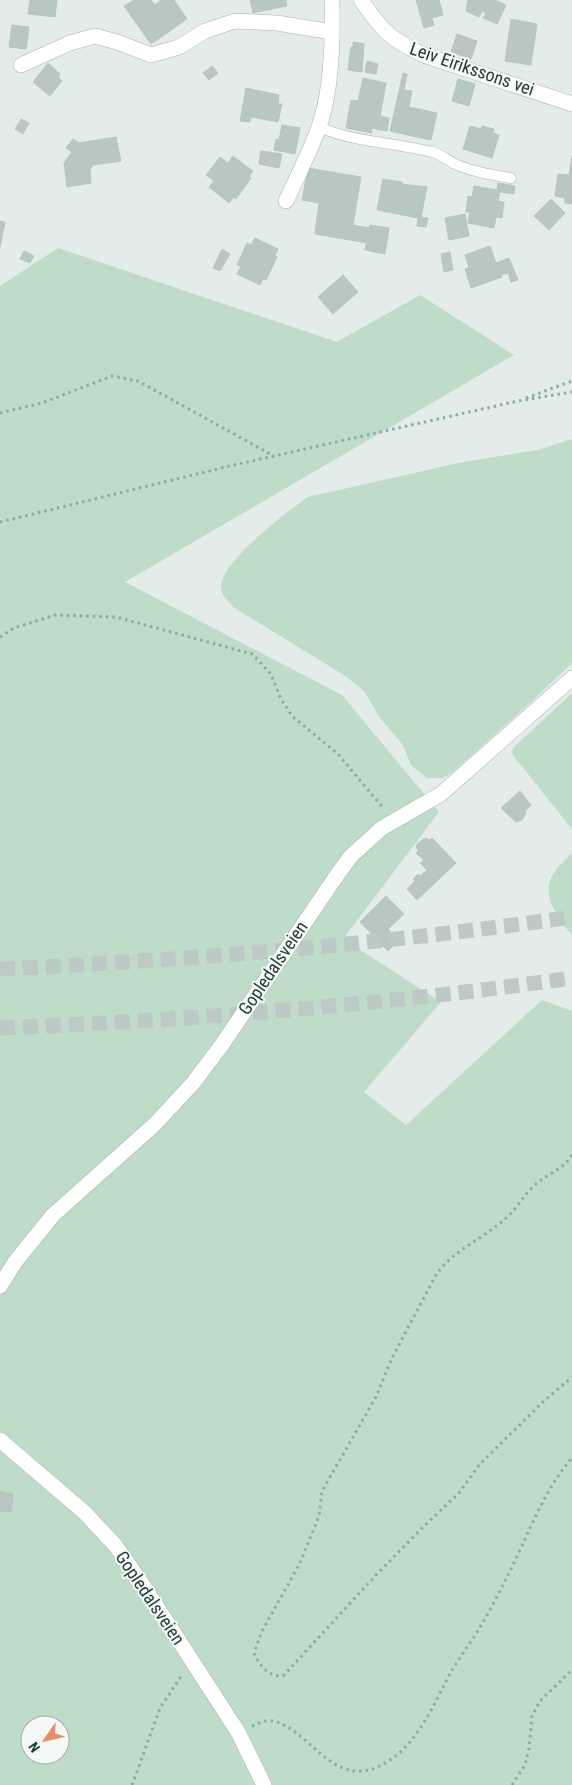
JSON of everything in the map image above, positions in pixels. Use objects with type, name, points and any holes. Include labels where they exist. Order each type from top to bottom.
[{"type":"street","points":[[286,202],[319,127],[326,100],[332,32],[332,0]]},
{"type":"street","name":"Leiv Eirikssons vei","points":[[361,0],[383,30],[396,41],[409,48],[426,56],[572,104]]},
{"type":"street","points":[[20,65],[70,43],[95,36],[151,55],[179,48],[206,31],[235,21],[276,23],[332,32]]},
{"type":"street","name":"Gopledalsveien","points":[[0,1286],[15,1262],[53,1216],[155,1124],[193,1083],[221,1046],[351,856],[382,828],[441,794],[572,678]]},
{"type":"street","name":"Gopledalsveien","points":[[0,1440],[84,1512],[114,1545],[137,1576],[238,1732],[264,1785]]},
{"type":"lane","points":[[319,127],[346,135],[433,152],[462,167],[511,178]]},
{"type":"path","points":[[0,413],[42,403],[112,376],[138,381],[274,456]]},
{"type":"path","points":[[518,401],[572,381]]},
{"type":"path","points":[[0,522],[274,456],[518,401],[572,392]]},
{"type":"path","points":[[0,637],[14,628],[55,615],[116,617],[252,654],[271,674],[281,700],[292,716],[338,754],[394,821]]},
{"type":"path","points":[[572,1156],[560,1169],[535,1185],[505,1219],[491,1231],[454,1255],[436,1275],[392,1358],[376,1396],[322,1491],[319,1516],[316,1524],[296,1570],[262,1631],[254,1653],[257,1660],[271,1674],[278,1677],[284,1675],[377,1574],[459,1493],[479,1466],[545,1400],[572,1377]]},
{"type":"path","points":[[238,1732],[266,1720],[278,1722],[308,1740],[322,1756],[337,1766],[349,1770],[375,1768],[398,1755],[412,1740],[425,1721],[506,1578],[558,1474],[572,1458]]},
{"type":"path","points":[[132,1785],[160,1708],[192,1662]]},
{"type":"path","points":[[512,1785],[525,1765],[529,1748],[532,1716],[540,1701],[572,1670]]},
{"type":"green space","points":[[58,248],[337,342],[420,295],[514,355],[125,582],[342,695],[439,812],[343,939],[441,1002],[364,1092],[406,1125],[542,1000],[572,1011],[572,1785],[0,1785],[0,286]]},
{"type":"green space","points":[[572,439],[572,663],[453,772],[443,778],[427,778],[411,765],[403,745],[380,718],[365,692],[344,675],[236,609],[223,594],[221,588],[223,578],[242,552],[271,525],[308,497],[463,462],[538,450]]},
{"type":"green space","points":[[572,693],[572,829],[512,754],[513,748]]},
{"type":"green space","points":[[572,852],[572,936],[552,906],[548,890],[554,873]]},
{"type":"building","points":[[30,0],[57,0],[55,17],[28,14]]},
{"type":"building","points":[[134,0],[151,0],[155,5],[161,0],[174,0],[187,19],[151,44],[124,6]]},
{"type":"building","points":[[250,0],[286,0],[287,6],[253,13]]},
{"type":"building","points":[[416,0],[439,0],[443,15],[432,18],[434,25],[424,28]]},
{"type":"building","points":[[468,0],[495,0],[506,5],[497,24],[483,18],[486,13],[482,11],[479,17],[466,11]]},
{"type":"building","points":[[511,19],[537,24],[531,65],[505,61]]},
{"type":"building","points":[[12,25],[29,27],[26,49],[9,47]]},
{"type":"building","points":[[457,34],[477,41],[471,59],[451,52]]},
{"type":"building","points":[[353,42],[364,44],[362,72],[348,70]]},
{"type":"building","points":[[367,61],[378,64],[376,74],[365,72]]},
{"type":"building","points":[[48,63],[60,74],[58,77],[62,81],[50,96],[33,82]]},
{"type":"building","points":[[212,66],[218,73],[209,80],[203,73]]},
{"type":"building","points":[[403,73],[407,74],[404,90],[412,91],[409,107],[437,113],[431,140],[390,131]]},
{"type":"building","points":[[363,78],[386,83],[380,116],[389,118],[387,131],[371,128],[372,133],[346,128],[351,100],[358,101]]},
{"type":"building","points":[[458,79],[475,84],[469,106],[452,101]]},
{"type":"building","points":[[246,88],[279,95],[278,104],[282,104],[278,122],[251,117],[250,122],[240,121]]},
{"type":"building","points":[[21,119],[29,123],[23,134],[15,129]]},
{"type":"building","points":[[282,125],[300,128],[295,154],[274,150],[276,139],[279,140]]},
{"type":"building","points":[[470,126],[481,129],[482,126],[494,129],[493,133],[499,135],[492,158],[463,149]]},
{"type":"building","points":[[116,137],[121,161],[93,165],[90,170],[91,183],[67,187],[64,163],[72,152],[66,148],[73,139],[79,143]]},
{"type":"building","points":[[261,151],[282,154],[279,168],[259,164]]},
{"type":"building","points":[[233,156],[253,171],[249,176],[251,178],[236,199],[234,197],[229,203],[209,187],[214,181],[206,175],[220,157],[228,163]]},
{"type":"building","points":[[572,157],[572,204],[565,203],[565,198],[555,196],[558,174],[569,175]]},
{"type":"building","points":[[308,168],[361,177],[353,225],[317,218],[319,203],[302,200]]},
{"type":"building","points":[[383,179],[402,182],[402,184],[427,187],[421,217],[428,218],[426,227],[417,226],[418,218],[377,210]]},
{"type":"building","points":[[498,183],[515,186],[514,194],[500,192],[498,201],[504,202],[502,218],[496,217],[494,228],[468,223],[470,212],[466,212],[468,196],[472,197],[474,186],[497,190]]},
{"type":"building","points":[[551,199],[565,213],[549,230],[534,216]]},
{"type":"building","points":[[465,214],[469,236],[449,240],[445,218]]},
{"type":"building","points":[[317,218],[369,228],[367,243],[315,234]]},
{"type":"building","points":[[0,221],[5,222],[0,247]]},
{"type":"building","points":[[370,225],[389,228],[385,254],[365,250]]},
{"type":"building","points":[[255,238],[278,249],[275,256],[277,257],[266,280],[263,279],[260,285],[237,274],[241,266],[237,265],[247,243],[251,245]]},
{"type":"building","points":[[490,246],[496,263],[509,258],[518,280],[511,282],[508,273],[471,288],[465,269],[469,268],[465,255]]},
{"type":"building","points":[[222,249],[230,254],[220,271],[213,268]]},
{"type":"building","points":[[24,251],[34,256],[30,263],[20,259]]},
{"type":"building","points":[[450,252],[453,270],[444,272],[441,254]]},
{"type":"building","points":[[343,275],[358,292],[333,314],[318,297]]},
{"type":"building","points":[[520,791],[531,805],[525,811],[526,813],[522,820],[516,822],[501,808]]},
{"type":"building","points":[[425,838],[430,840],[432,838],[456,863],[417,900],[407,889],[415,881],[413,879],[418,874],[420,876],[427,870],[420,863],[424,860],[416,853],[418,851],[416,845]]},
{"type":"building","points":[[386,896],[404,914],[388,929],[399,940],[388,951],[360,922]]},
{"type":"building","points":[[0,1491],[13,1494],[11,1512],[0,1511]]},
{"type":"tunnel","points":[[0,969],[286,950],[501,927],[572,917]]},
{"type":"tunnel","points":[[0,1028],[143,1021],[358,1004],[572,978]]}]
